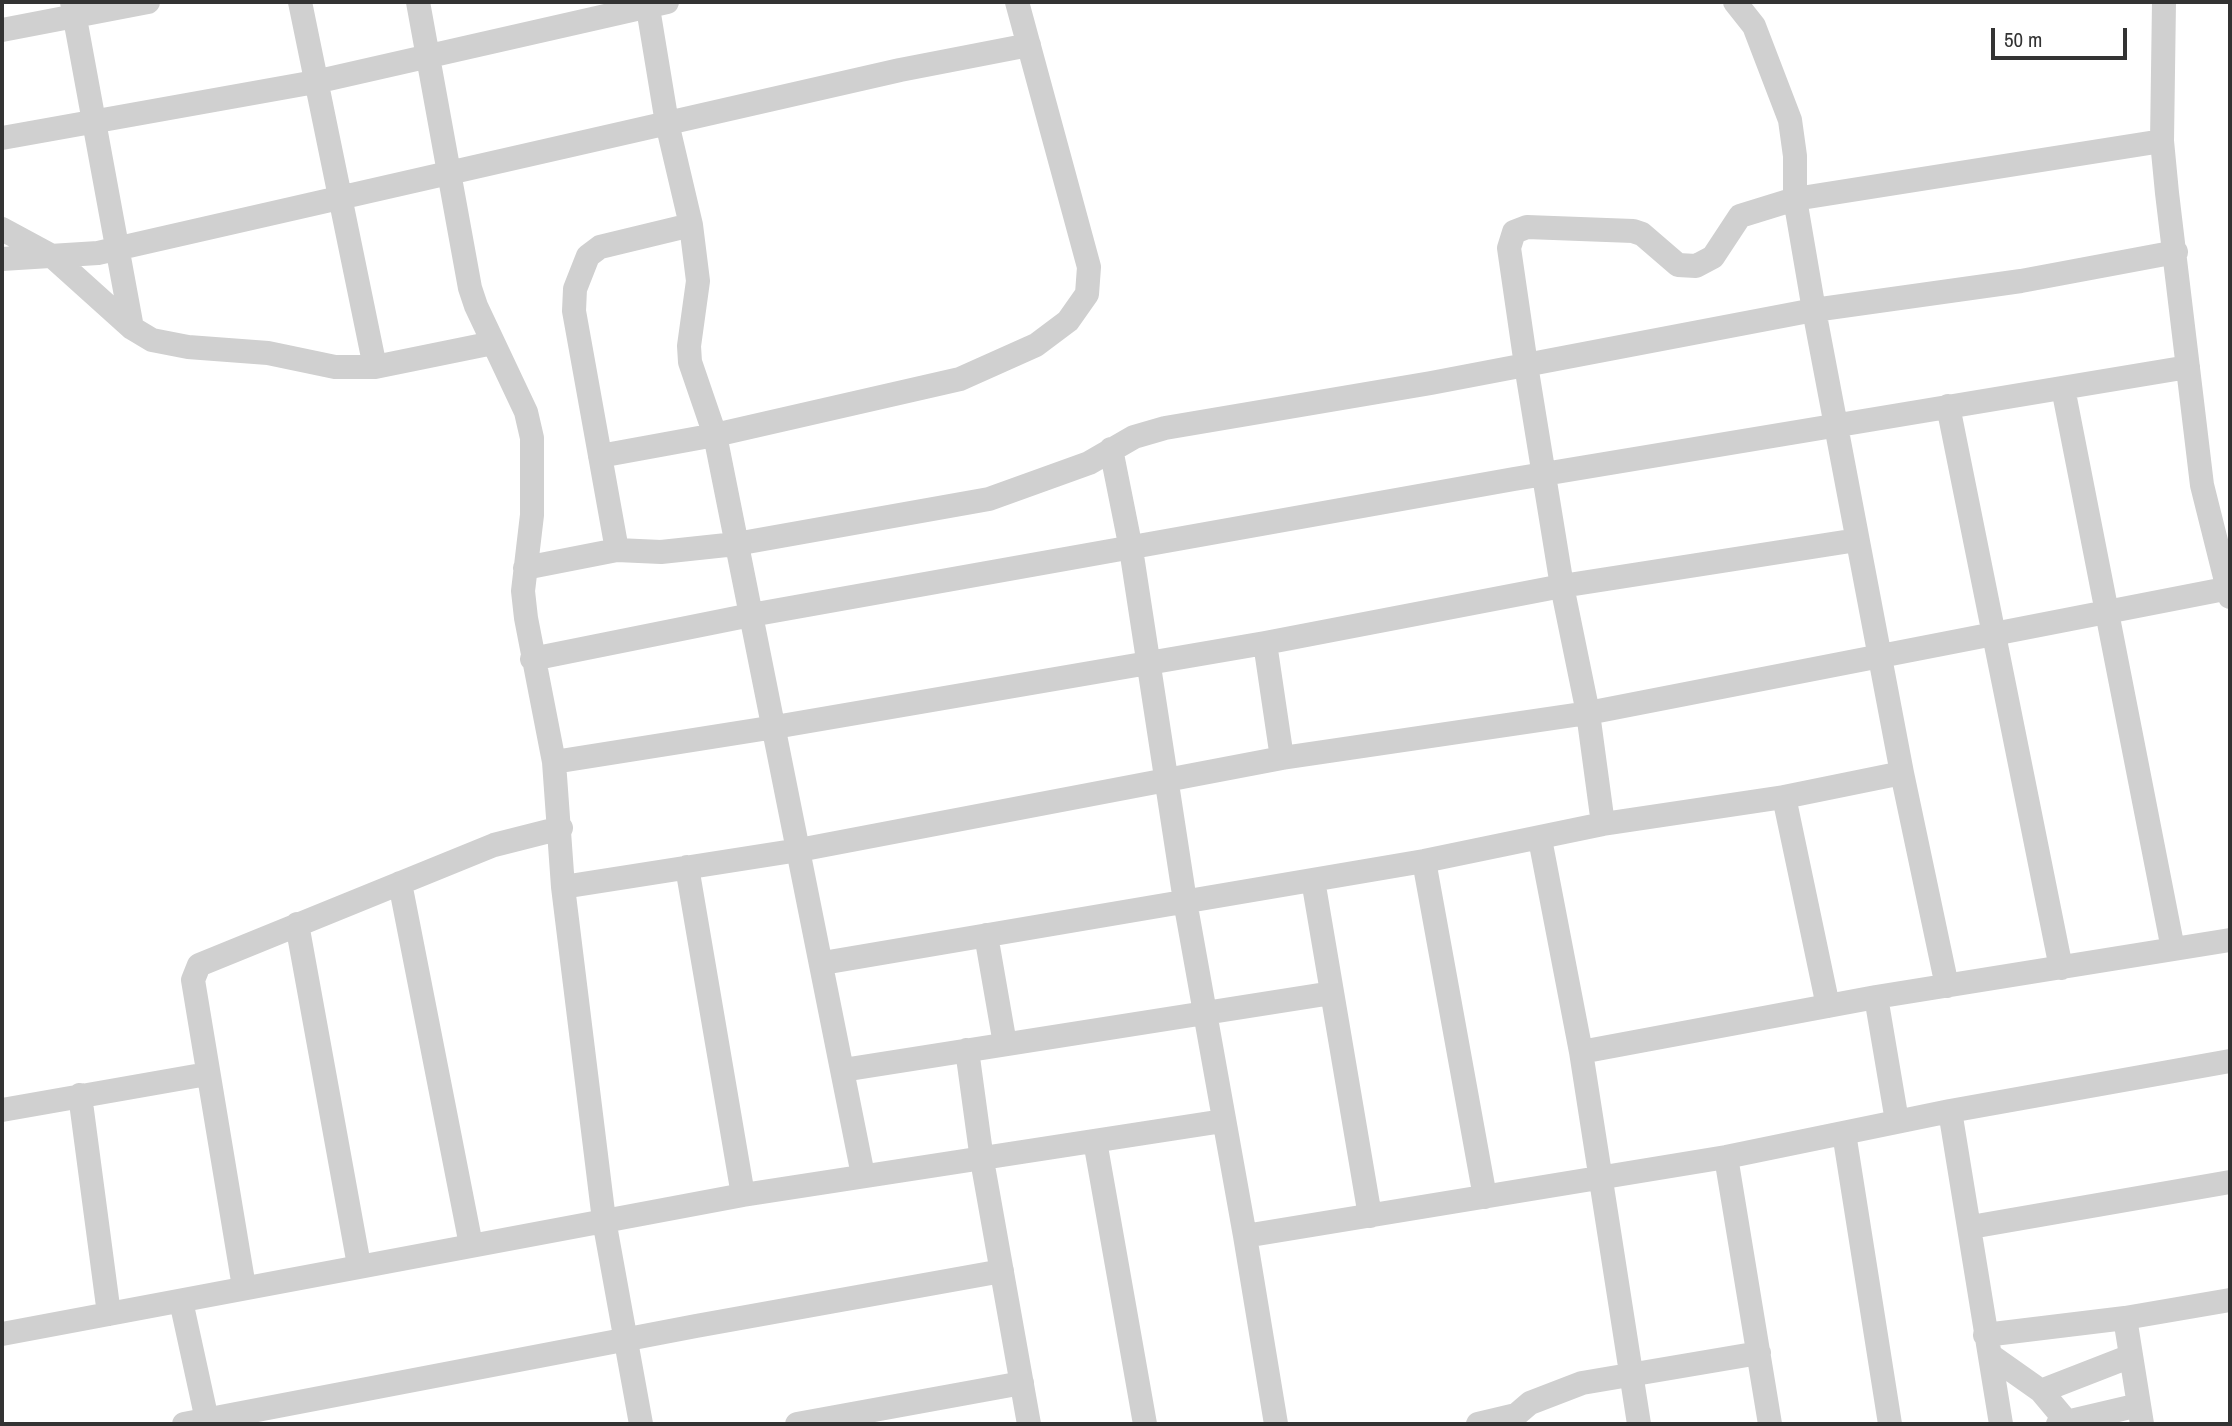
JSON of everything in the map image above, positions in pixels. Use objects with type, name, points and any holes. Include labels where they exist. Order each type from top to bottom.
[{"type":"street","points":[[2,30],[74,9],[148,2]]},
{"type":"street","points":[[300,2],[375,367]]},
{"type":"street","points":[[418,2],[470,288],[526,412],[532,438],[531,515],[523,591],[532,659],[554,761],[561,828],[563,887],[604,1220],[641,1424]]},
{"type":"street","points":[[600,456],[715,435],[960,379],[1036,345],[1069,321],[1087,295],[1089,267],[1017,2]]},
{"type":"street","points":[[1735,2],[1754,26],[1790,120],[1795,156],[1795,199],[1814,310],[1902,773],[1947,986]]},
{"type":"street","points":[[563,887],[799,849],[1282,758],[1588,713],[2229,592],[2202,485],[2162,141],[2164,2]]},
{"type":"street","points":[[2,138],[315,82],[654,3],[667,123],[691,225],[698,281],[689,345],[690,362],[715,435],[823,963],[863,1175]]},
{"type":"street","points":[[74,9],[132,328]]},
{"type":"street","points":[[2,259],[77,256],[118,248],[900,70],[1029,45]]},
{"type":"street","points":[[1604,824],[1588,713],[1543,475],[1509,248],[1511,236],[1518,228],[1633,231],[1642,233],[1678,265],[1696,266],[1713,257],[1740,216],[1795,199],[2162,141]]},
{"type":"street","points":[[617,550],[574,311],[575,289],[583,267],[600,247],[691,225]]},
{"type":"street","points":[[2,229],[51,256],[132,328],[152,340],[188,347],[268,353],[335,367],[375,367],[494,343]]},
{"type":"street","points":[[525,568],[617,550],[661,552],[736,544],[989,499],[1089,463],[1134,437],[1165,428],[1526,365],[1814,310],[2021,281],[2176,252]]},
{"type":"street","points":[[532,659],[751,615],[1835,423],[2188,367]]},
{"type":"street","points":[[2063,388],[2105,614],[2173,949]]},
{"type":"street","points":[[1948,406],[2061,968]]},
{"type":"street","points":[[1111,449],[1131,549],[1185,901],[1276,1424]]},
{"type":"street","points":[[554,761],[775,727],[1265,643],[1562,586],[1857,540]]},
{"type":"street","points":[[1265,643],[1282,758]]},
{"type":"street","points":[[823,963],[1424,861],[1604,824],[1784,797],[1902,773]]},
{"type":"street","points":[[1784,797],[1828,1006]]},
{"type":"street","points":[[244,1287],[207,1074],[193,980],[195,970],[209,960],[494,845],[561,828]]},
{"type":"street","points":[[1540,839],[1581,1052],[1639,1424]]},
{"type":"street","points":[[1424,861],[1485,1197]]},
{"type":"street","points":[[687,867],[743,1195]]},
{"type":"street","points":[[1313,880],[1370,1216]]},
{"type":"street","points":[[400,883],[471,1245]]},
{"type":"street","points":[[297,924],[359,1265]]},
{"type":"street","points":[[986,935],[1005,1044]]},
{"type":"street","points":[[1581,1052],[1876,997],[2230,940]]},
{"type":"street","points":[[843,1070],[1204,1011],[1332,993]]},
{"type":"street","points":[[1876,997],[1897,1121]]},
{"type":"street","points":[[967,1051],[982,1160],[1029,1424]]},
{"type":"street","points":[[1245,1236],[1726,1157],[1897,1121],[2230,1060]]},
{"type":"street","points":[[2,1110],[207,1074]]},
{"type":"street","points":[[80,1096],[109,1314]]},
{"type":"street","points":[[1950,1111],[2001,1424]]},
{"type":"street","points":[[2,1334],[743,1195],[1223,1121]]},
{"type":"street","points":[[1844,1133],[1891,1424]]},
{"type":"street","points":[[1095,1142],[1145,1424]]},
{"type":"street","points":[[1726,1157],[1770,1424]]},
{"type":"street","points":[[1971,1227],[2230,1182]]},
{"type":"street","points":[[181,1301],[196,1422],[259,1418],[624,1340],[1002,1271]]},
{"type":"street","points":[[1988,1345],[2230,1300]]},
{"type":"street","points":[[1988,1345],[2041,1391],[2062,1423],[2140,1415],[2125,1318]]},
{"type":"street","points":[[1478,1424],[1517,1420],[1530,1403],[1582,1383],[1759,1353]]},
{"type":"street","points":[[2041,1391],[2131,1356]]},
{"type":"street","points":[[797,1424],[1022,1383]]}]
